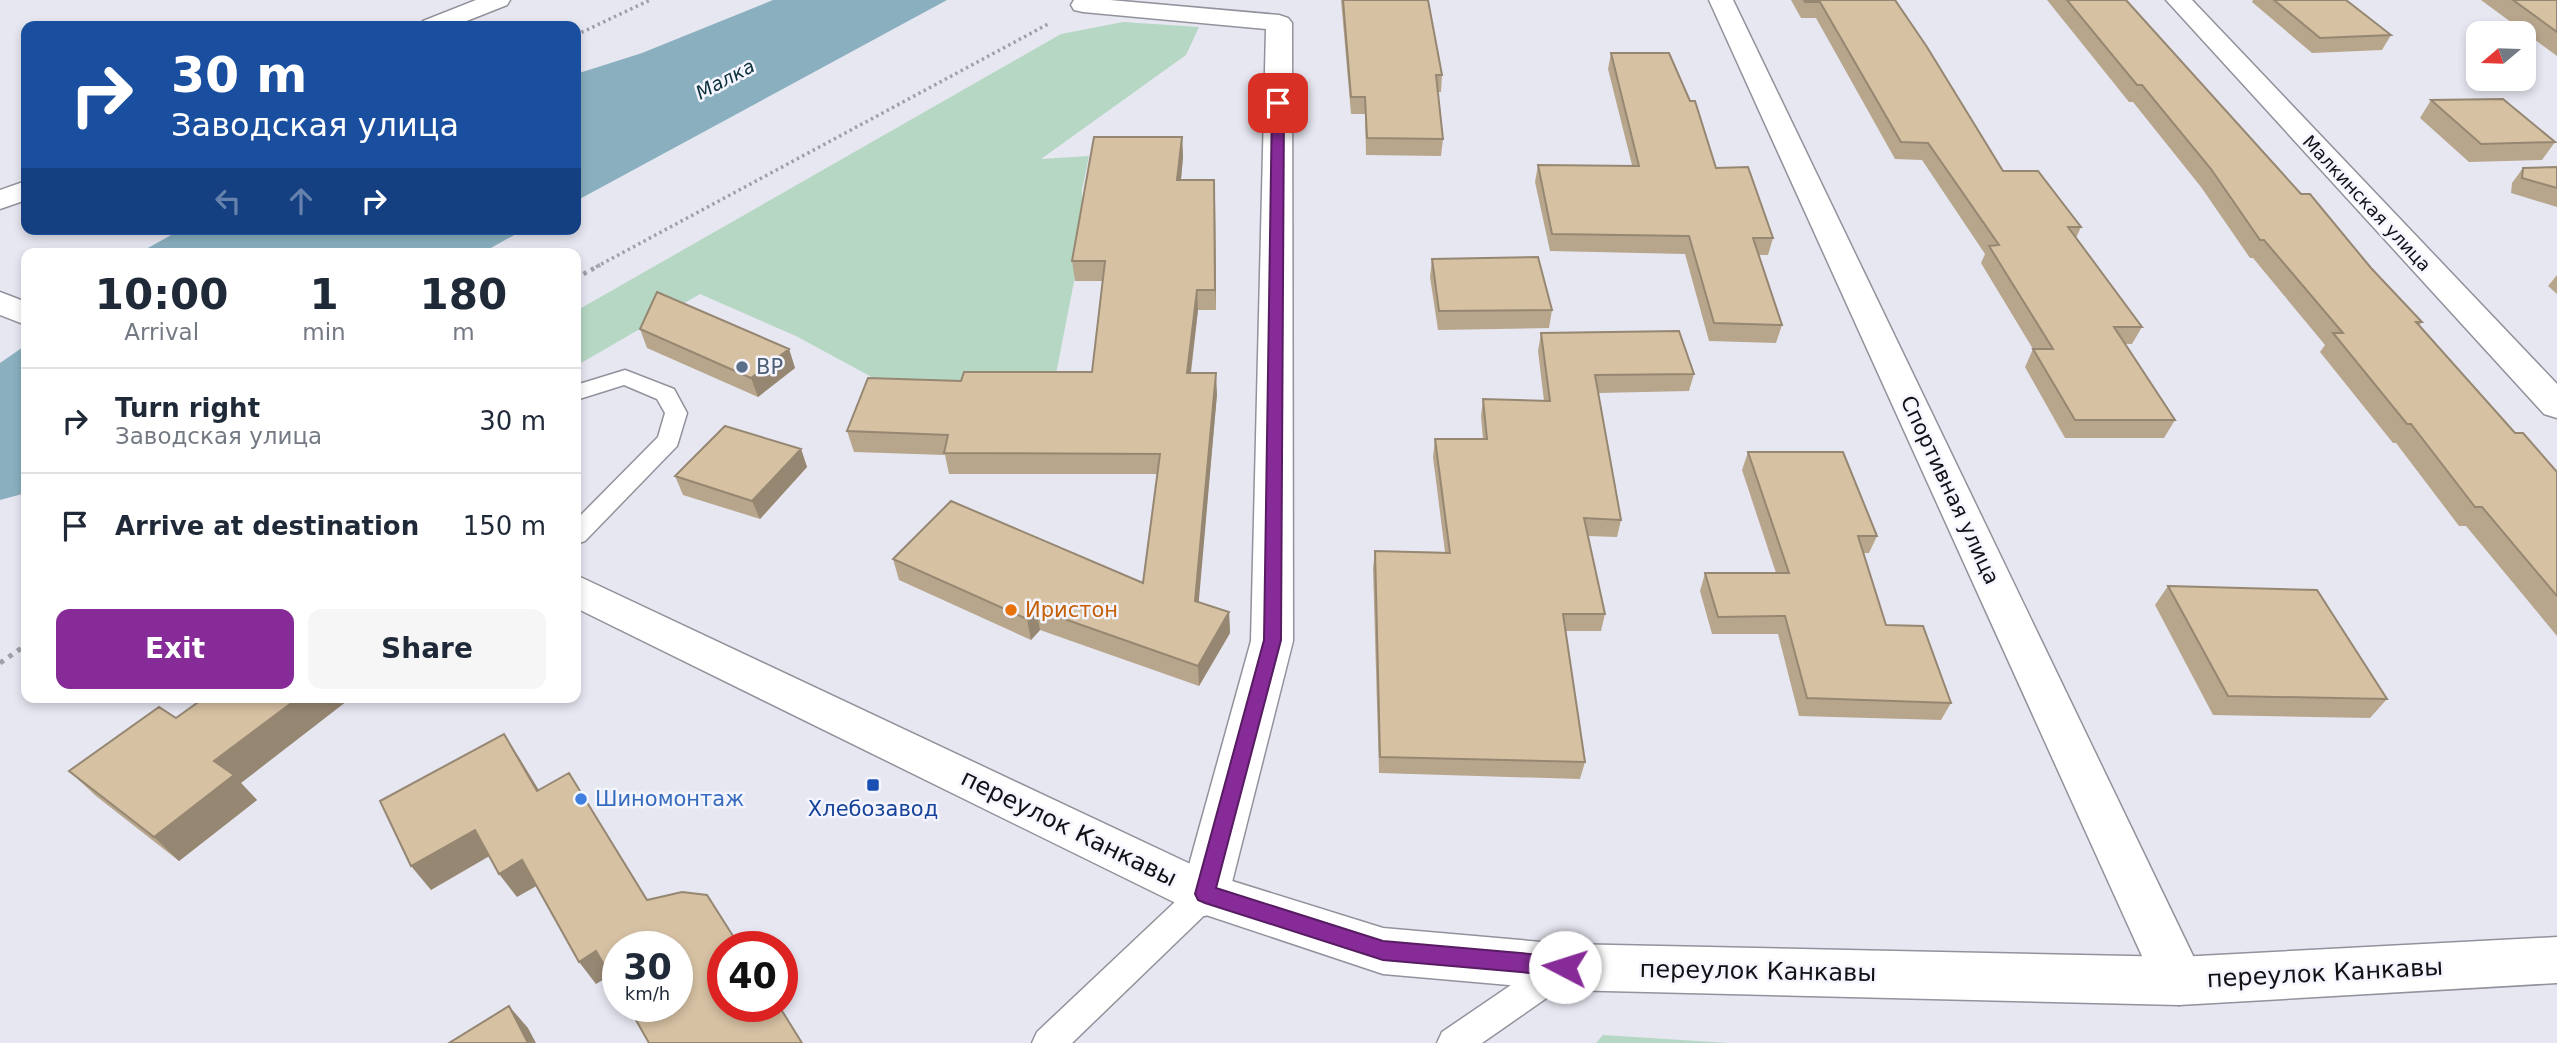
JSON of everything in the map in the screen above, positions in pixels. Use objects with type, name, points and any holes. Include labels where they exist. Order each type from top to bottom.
[{"type":"street","points":[[445,21],[498,0]]},
{"type":"street","name":"Спортивная улица","points":[[1721,0],[2179,981]]},
{"type":"street","name":"Малкинская улица","points":[[2178,0],[2557,406]]},
{"type":"street","points":[[1083,5],[1279,23],[1272,640],[1205,894]]},
{"type":"street","points":[[0,200],[21,192]]},
{"type":"street","points":[[0,302],[21,312]]},
{"type":"street","name":"переулок Канкавы","points":[[581,592],[1205,894],[1383,951],[1565,967],[2179,981],[2557,960]]},
{"type":"lane","points":[[581,391],[625,377],[666,394],[676,413],[669,440],[581,531]]},
{"type":"lane","points":[[1049,1043],[1205,894]]},
{"type":"lane","points":[[1454,1043],[1565,967]]},
{"type":"path","points":[[581,32],[650,0]]},
{"type":"path","points":[[581,275],[1083,5]]},
{"type":"path","points":[[0,663],[21,648]]},
{"type":"green space","points":[[1123,22],[1199,27],[1186,55],[1041,159],[1089,156],[1082,190],[1082,241],[1054,384],[914,400],[796,336],[700,294],[581,363],[581,308],[1061,34]]},
{"type":"green space","points":[[1603,1035],[1728,1043],[1596,1043]]},
{"type":"water","points":[[773,0],[947,0],[581,198],[581,72],[642,53]]},
{"type":"water","points":[[171,235],[514,235],[491,248],[148,248]]},
{"type":"water","points":[[21,348],[21,456],[0,467],[0,363]]},
{"type":"building","points":[[1343,0],[1428,0],[1442,75],[1436,75],[1443,139],[1367,138],[1365,97],[1351,97]]},
{"type":"building","points":[[1804,0],[1895,0],[2003,171],[2038,171],[2081,227],[2068,227],[2142,327],[2114,327],[2175,420],[2075,420],[2033,349],[2053,349],[1989,246],[1999,245],[1928,143],[1901,142],[1820,2]]},
{"type":"building","points":[[2067,0],[2126,0],[2301,194],[2310,194],[2371,268],[2422,322],[2416,322],[2515,433],[2523,433],[2557,472],[2557,596],[2482,507],[2475,507],[2411,424],[2407,424],[2333,333],[2343,333],[2264,240],[2260,240],[2211,169]]},
{"type":"building","points":[[2274,0],[2346,0],[2391,35],[2320,38]]},
{"type":"building","points":[[2513,0],[2557,0],[2557,32]]},
{"type":"building","points":[[1611,53],[1669,53],[1690,101],[1695,101],[1716,168],[1748,167],[1773,238],[1753,238],[1782,325],[1714,323],[1689,236],[1552,234],[1538,165],[1639,166]]},
{"type":"building","points":[[2503,99],[2555,142],[2481,144],[2431,100]]},
{"type":"building","points":[[1094,137],[1182,137],[1177,180],[1214,180],[1215,290],[1197,290],[1187,373],[1216,373],[1195,601],[1229,612],[1198,666],[1036,609],[1027,619],[893,559],[951,501],[1143,583],[1160,454],[944,453],[948,435],[847,431],[868,378],[961,381],[964,372],[1092,372],[1105,261],[1072,261]]},
{"type":"building","points":[[2557,167],[2557,188],[2522,178],[2523,168]]},
{"type":"building","points":[[1538,257],[1552,310],[1439,311],[1432,259]]},
{"type":"building","points":[[657,292],[789,349],[751,378],[640,329]]},
{"type":"building","points":[[1679,331],[1694,374],[1595,375],[1621,520],[1584,518],[1605,614],[1563,614],[1585,762],[1380,757],[1375,551],[1450,553],[1435,439],[1487,439],[1483,399],[1550,401],[1541,333]]},
{"type":"building","points":[[725,426],[801,449],[752,501],[675,476]]},
{"type":"building","points":[[1748,452],[1843,452],[1877,536],[1858,536],[1886,625],[1923,626],[1951,703],[1807,698],[1785,616],[1718,617],[1705,573],[1789,573]]},
{"type":"building","points":[[2168,586],[2317,590],[2387,699],[2228,696]]},
{"type":"building","points":[[197,703],[291,703],[214,761],[234,775],[154,837],[69,771],[159,707],[176,718]]},
{"type":"building","points":[[504,734],[537,791],[569,773],[647,900],[682,892],[707,895],[730,931],[707,931],[707,1022],[789,1022],[802,1043],[649,1043],[637,1022],[693,1022],[693,931],[602,931],[602,961],[596,951],[579,962],[522,860],[499,874],[475,830],[411,866],[380,801]]},
{"type":"building","points":[[509,1006],[528,1043],[449,1043]]},
{"type":"waterway","name":"Малка","points":[[0,467],[21,454]]},
{"type":"place","name":"BP","points":[[742,367]]},
{"type":"place","name":"Иристон","points":[[1011,610]]},
{"type":"place","name":"Хлебозавод","points":[[873,785]]},
{"type":"place","name":"Шиномонтаж","points":[[581,799]]},
{"type":"route","points":[[1278,103],[1272,640],[1205,894],[1383,951],[1565,967]]}]
